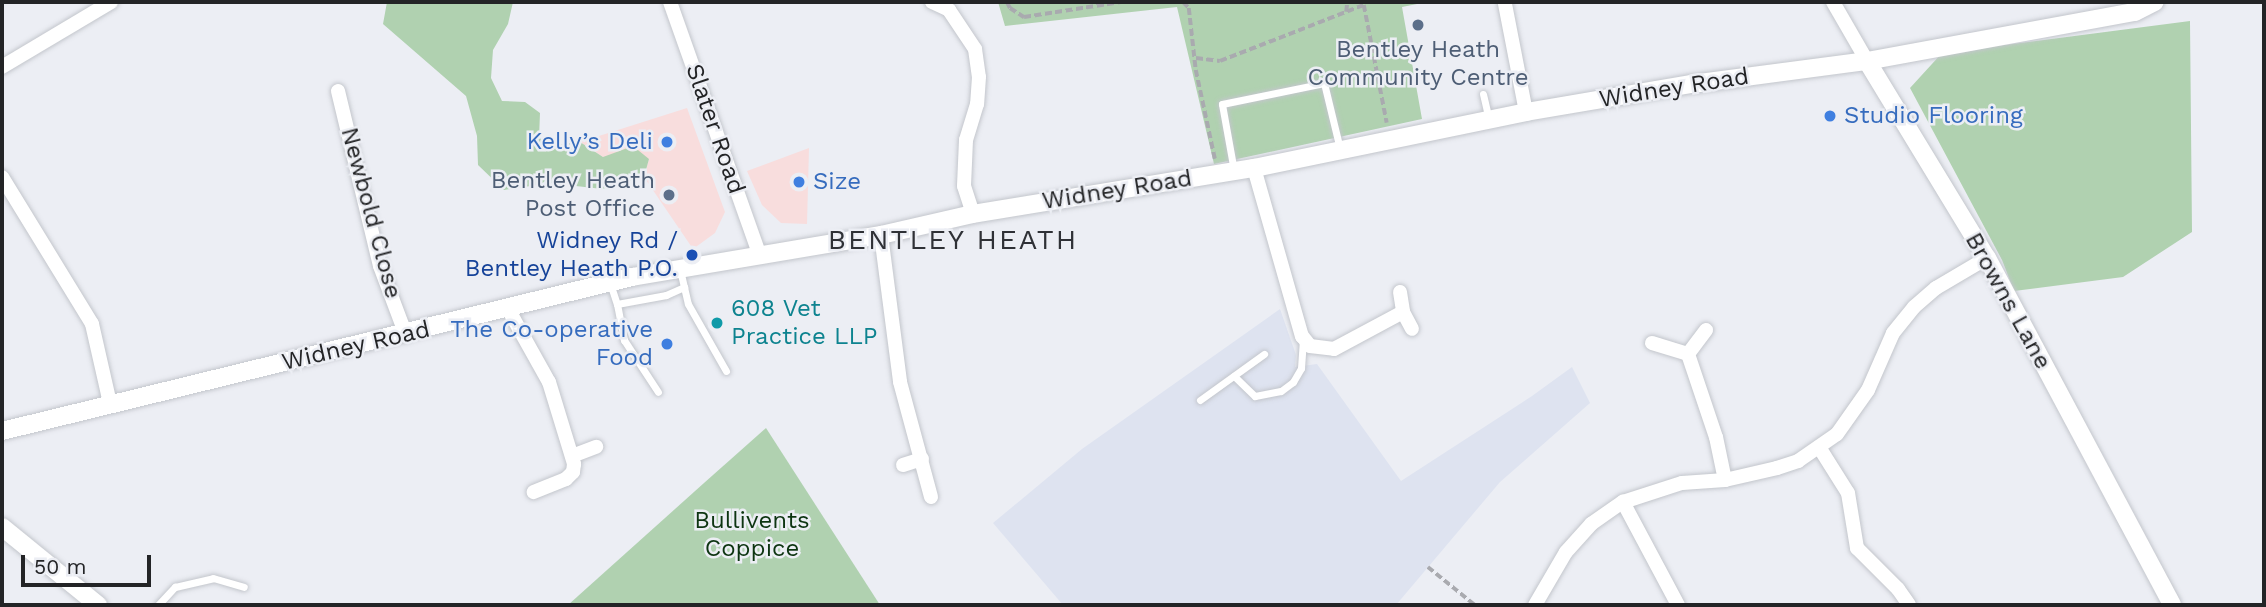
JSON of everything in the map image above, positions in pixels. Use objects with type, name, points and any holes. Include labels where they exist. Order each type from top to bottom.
[{"type":"street","points":[[2,67],[111,2]]},
{"type":"street","name":"Slater Road","points":[[670,2],[760,256]]},
{"type":"street","points":[[932,2],[952,6],[975,49],[979,77],[977,104],[966,140],[964,186],[973,214]]},
{"type":"street","name":"Browns Lane","points":[[1833,2],[1987,258],[2172,605]]},
{"type":"street","name":"Widney Road","points":[[2,431],[110,403],[406,335],[610,282],[680,268],[881,235],[973,214],[1254,168],[1526,112],[1692,84],[1867,61],[2135,12],[2155,2]]},
{"type":"street","points":[[1505,4],[1526,112]]},
{"type":"street","name":"Newbold Close","points":[[338,91],[380,266],[406,335]]},
{"type":"street","points":[[1254,168],[1302,336],[1310,346],[1334,349],[1403,312]]},
{"type":"street","points":[[2,177],[92,324],[110,403]]},
{"type":"street","points":[[881,235],[900,382],[931,497]]},
{"type":"street","points":[[1535,605],[1566,552],[1591,524],[1623,502],[1682,483],[1725,480],[1777,468],[1798,461],[1819,447],[1852,417],[1894,333],[1914,307],[1936,288],[1987,258]]},
{"type":"street","points":[[1399,292],[1403,312],[1412,329]]},
{"type":"street","points":[[507,307],[549,382],[572,456],[573,472],[566,479],[534,492]]},
{"type":"street","points":[[1688,354],[1706,330]]},
{"type":"street","points":[[1652,343],[1688,354]]},
{"type":"street","points":[[1688,354],[1716,437],[1725,480]]},
{"type":"street","points":[[572,456],[596,447]]},
{"type":"street","points":[[1819,447],[1848,493],[1857,548],[1898,589],[1909,605]]},
{"type":"street","points":[[903,465],[922,459]]},
{"type":"street","points":[[1623,502],[1678,605]]},
{"type":"street","points":[[2,527],[97,605]]},
{"type":"lane","points":[[1234,171],[1222,104],[1325,83],[1340,150]]},
{"type":"lane","points":[[1483,93],[1489,120]]},
{"type":"lane","points":[[680,268],[688,304],[726,371]]},
{"type":"lane","points":[[610,282],[624,340],[658,392]]},
{"type":"lane","points":[[617,304],[666,295],[684,287]]},
{"type":"lane","points":[[1234,376],[1255,396],[1281,391],[1293,382],[1301,368],[1302,336]]},
{"type":"lane","points":[[1200,400],[1264,354]]},
{"type":"lane","points":[[158,605],[175,587],[213,579],[244,587]]},
{"type":"path","points":[[1007,2],[1010,8],[1024,17],[1121,2]]},
{"type":"path","points":[[1183,2],[1189,8],[1196,70],[1216,162]]},
{"type":"path","points":[[1346,12],[1347,2]]},
{"type":"path","points":[[1196,58],[1220,61],[1364,5],[1390,140]]},
{"type":"path","points":[[1429,567],[1475,605]]},
{"type":"shaded area","points":[[687,108],[725,212],[715,233],[693,249],[644,177],[649,159],[603,157],[580,142]]},
{"type":"shaded area","points":[[809,148],[807,224],[781,223],[762,205],[747,171]]},
{"type":"shaded area","points":[[1280,309],[1296,355],[1295,367],[1317,364],[1401,481],[1572,367],[1590,403],[1500,482],[1396,605],[1063,605],[993,523],[1082,449]]},
{"type":"green space","points":[[387,2],[513,2],[508,24],[493,50],[491,78],[502,101],[525,102],[540,113],[539,138],[554,145],[580,142],[603,157],[633,146],[649,159],[644,177],[602,189],[550,183],[504,190],[478,165],[477,136],[466,96],[383,24]]},
{"type":"green space","points":[[998,2],[1427,2],[1402,7],[1422,119],[1214,164],[1177,7],[1005,26]]},
{"type":"green space","points":[[2190,21],[2192,232],[2123,277],[2014,291],[2002,260],[1910,88],[1942,53]]},
{"type":"green space","name":"Bullivents Coppice","points":[[766,428],[880,605],[568,605],[704,483]]},
{"type":"place","name":"Bentley Heath Community Centre","points":[[1418,25]]},
{"type":"place","name":"Studio Flooring","points":[[1830,116]]},
{"type":"place","name":"Kelly’s Deli","points":[[667,142]]},
{"type":"place","name":"Size","points":[[799,182]]},
{"type":"place","name":"Bentley Heath Post Office","points":[[669,195]]},
{"type":"place","name":"Widney Rd / Bentley Heath P.O.","points":[[692,255]]},
{"type":"place","name":"608 Vet Practice LLP","points":[[717,323]]},
{"type":"place","name":"The Co-operative Food","points":[[667,344]]},
{"type":"district","name":"BENTLEY HEATH","points":[[953,240]]}]
